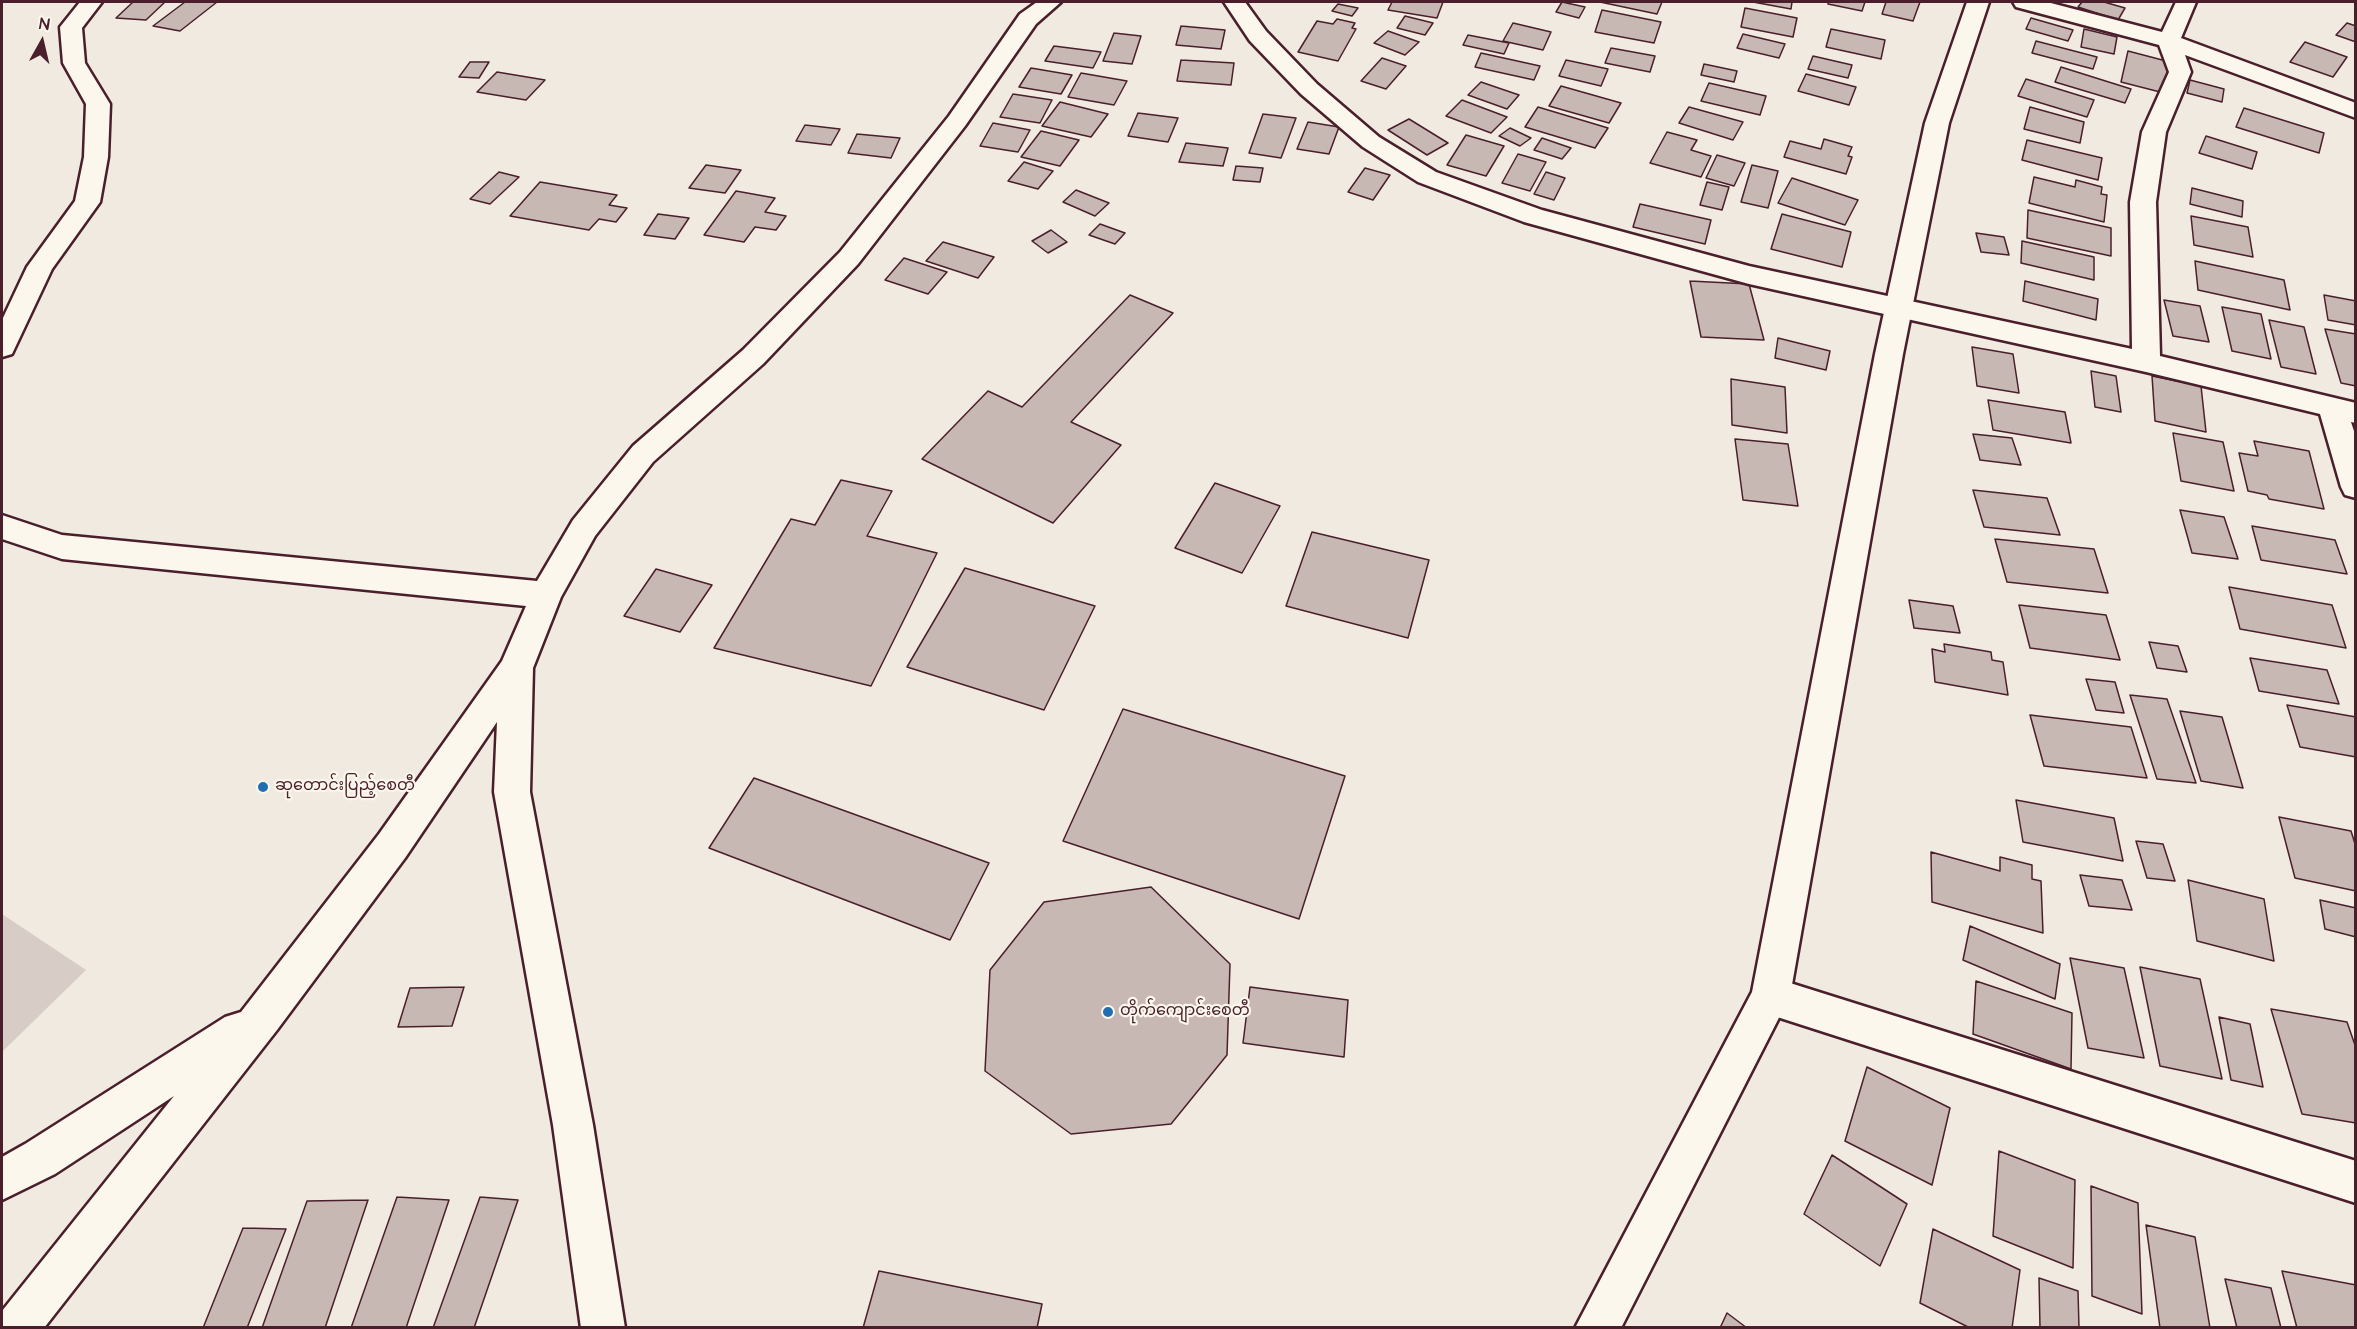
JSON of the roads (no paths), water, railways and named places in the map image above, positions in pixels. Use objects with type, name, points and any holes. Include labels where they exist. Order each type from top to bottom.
[{"type":"street","points":[[2,348],[40,267],[87,202],[96,157],[98,104],[75,63],[71,27],[91,2]]},
{"type":"street","points":[[16,1328],[263,1016],[392,846],[516,668],[546,595],[584,528],[643,454],[753,357],[849,258],[957,121],[1028,20],[1050,2]]},
{"type":"street","points":[[1235,2],[1258,36],[1309,89],[1371,142],[1427,177],[1533,216],[1749,275],[2146,362],[2344,410],[2355,487]]},
{"type":"street","points":[[1597,1328],[1771,996],[1899,307],[1937,123],[1978,2]]},
{"type":"street","points":[[2024,2],[2169,41],[2355,111]]},
{"type":"street","points":[[2146,362],[2143,202],[2154,132],[2180,72],[2169,41],[2186,2]]},
{"type":"street","points":[[2,527],[62,547],[546,595]]},
{"type":"street","points":[[516,668],[512,792],[573,1125],[603,1328]]},
{"type":"street","points":[[1771,996],[2355,1182]]},
{"type":"street","points":[[2,1179],[40,1159],[263,1016]]},
{"type":"place","name":"ဆုတောင်းပြည့်စေတီ","points":[[263,787]]},
{"type":"place","name":"တိုက်ကျောင်းစေတီ","points":[[1108,1012]]}]
